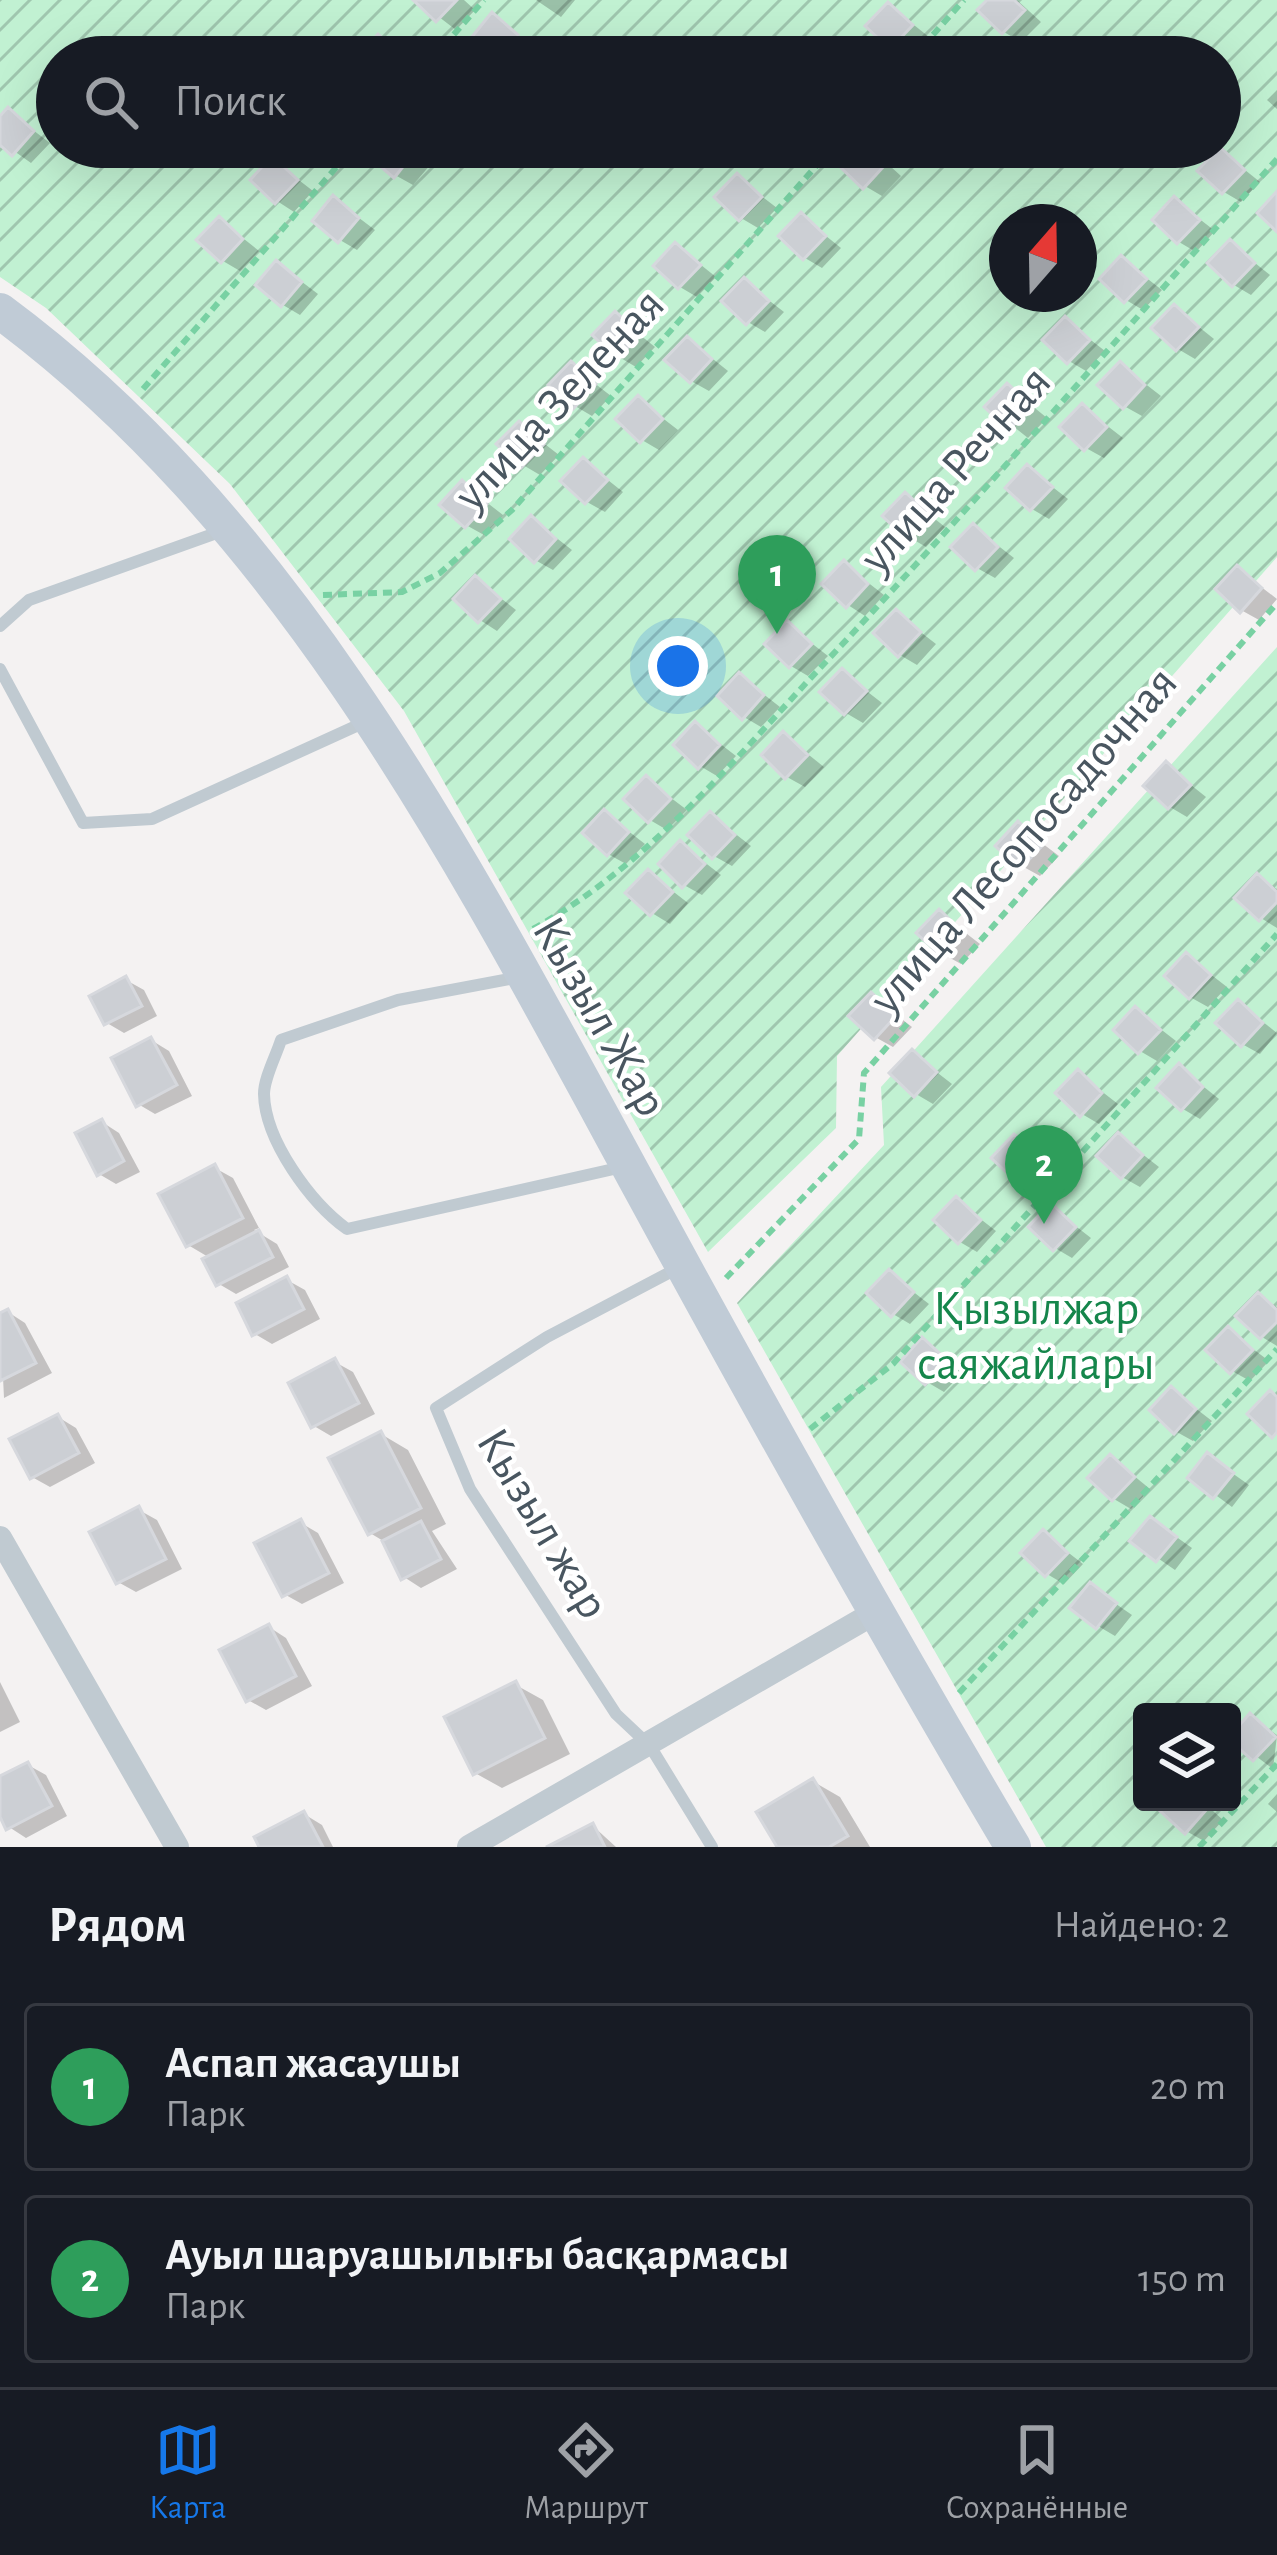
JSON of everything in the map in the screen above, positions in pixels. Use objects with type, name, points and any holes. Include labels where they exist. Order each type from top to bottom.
[{"type":"main road","name":"Кызыл Жар","points":[[0,311],[119,413],[229,529],[368,720],[512,961],[1007,1845]]},
{"type":"street","points":[[0,1538],[177,1847]]},
{"type":"street","points":[[470,1847],[876,1612]]},
{"type":"lane","points":[[0,626],[29,600],[229,529]]},
{"type":"lane","points":[[0,669],[83,824],[152,819],[368,720]]},
{"type":"lane","points":[[512,961],[281,1040],[263,1092],[272,1133],[328,1215],[347,1229],[628,1166]]},
{"type":"lane","name":"Кызыл жар","points":[[682,1265],[548,1336],[436,1408],[470,1489],[616,1714],[650,1746],[712,1847]]},
{"type":"path","points":[[452,36],[484,0]]},
{"type":"path","points":[[932,36],[964,0]]},
{"type":"path","name":"улица Речная","points":[[512,961],[712,783],[925,556],[1277,159]]},
{"type":"path","points":[[119,413],[335,168]]},
{"type":"path","name":"улица Зеленая","points":[[284,599],[401,592],[440,573],[512,509],[814,168]]},
{"type":"path","name":"улица Лесопосадочная","points":[[702,1302],[859,1138],[864,1073],[1277,603]]},
{"type":"path","points":[[781,1446],[842,1409],[892,1364],[1277,934]]},
{"type":"path","points":[[936,1718],[1277,1349]]},
{"type":"path","points":[[1199,1847],[1277,1764]]},
{"type":"green space","points":[[0,0],[1277,0],[1277,557],[837,1056],[836,1128],[708,1252],[404,711],[230,484],[46,308],[0,277]]},
{"type":"green space","name":"Қызылжар саяжайлары","points":[[1277,647],[1277,1847],[1046,1847],[737,1303],[884,1145],[881,1087]]},
{"type":"building","points":[[413,0],[457,0],[436,22]]},
{"type":"building","points":[[987,0],[1014,0],[1025,10],[1002,34],[977,10]]},
{"type":"building","points":[[888,2],[913,25],[902,36],[876,36],[865,26]]},
{"type":"building","points":[[492,12],[518,35],[517,36],[473,36]]},
{"type":"building","points":[[8,107],[34,131],[12,156],[0,145],[0,116]]},
{"type":"building","points":[[1241,166],[1245,170],[1222,194],[1197,171]]},
{"type":"building","points":[[261,168],[285,168],[298,180],[275,204],[250,180]]},
{"type":"building","points":[[382,168],[402,168],[394,178]]},
{"type":"building","points":[[841,168],[882,168],[863,189]]},
{"type":"building","points":[[737,173],[762,197],[739,221],[714,197]]},
{"type":"building","points":[[1277,191],[1277,232],[1257,213]]},
{"type":"building","points":[[333,195],[359,218],[338,243],[312,221]]},
{"type":"building","points":[[1174,196],[1200,220],[1177,244],[1152,220]]},
{"type":"building","points":[[801,212],[826,236],[803,260],[778,236]]},
{"type":"building","points":[[219,216],[243,239],[221,263],[196,240]]},
{"type":"building","points":[[1230,239],[1255,263],[1232,287],[1207,263]]},
{"type":"building","points":[[675,242],[701,265],[678,289],[653,266]]},
{"type":"building","points":[[1121,255],[1147,279],[1124,303],[1099,279]]},
{"type":"building","points":[[276,260],[302,282],[281,307],[255,285]]},
{"type":"building","points":[[744,277],[769,301],[746,325],[721,301]]},
{"type":"building","points":[[1174,304],[1199,327],[1176,351],[1151,328]]},
{"type":"building","points":[[615,311],[640,335],[617,359],[592,335]]},
{"type":"building","points":[[1065,316],[1090,340],[1067,364],[1042,340]]},
{"type":"building","points":[[687,336],[712,359],[690,383],[664,360]]},
{"type":"building","points":[[571,361],[596,384],[573,409],[548,385]]},
{"type":"building","points":[[1120,361],[1145,385],[1123,409],[1097,385]]},
{"type":"building","points":[[1007,383],[1032,406],[1009,430],[984,407]]},
{"type":"building","points":[[638,395],[663,419],[640,443],[615,419]]},
{"type":"building","points":[[1082,403],[1107,427],[1084,451],[1059,427]]},
{"type":"building","points":[[519,421],[544,444],[521,468],[496,444]]},
{"type":"building","points":[[583,457],[608,480],[585,504],[560,481]]},
{"type":"building","points":[[1027,464],[1053,487],[1030,511],[1005,488]]},
{"type":"building","points":[[462,480],[487,504],[465,528],[439,505]]},
{"type":"building","points":[[905,492],[930,515],[907,539],[882,516]]},
{"type":"building","points":[[531,515],[556,539],[534,563],[509,539]]},
{"type":"building","points":[[973,523],[998,547],[975,571],[950,547]]},
{"type":"building","points":[[844,560],[868,584],[846,608],[821,584]]},
{"type":"building","points":[[1237,565],[1262,588],[1240,613],[1215,589]]},
{"type":"building","points":[[475,575],[501,599],[478,623],[453,599]]},
{"type":"building","points":[[896,609],[921,632],[898,657],[873,633]]},
{"type":"building","points":[[787,620],[812,644],[789,668],[764,644]]},
{"type":"building","points":[[842,668],[867,691],[844,715],[819,692]]},
{"type":"building","points":[[739,672],[764,695],[742,720],[717,696]]},
{"type":"building","points":[[695,721],[720,745],[698,769],[673,745]]},
{"type":"building","points":[[783,731],[808,755],[785,779],[761,755]]},
{"type":"building","points":[[1166,761],[1191,785],[1168,809],[1143,786]]},
{"type":"building","points":[[646,775],[671,799],[648,823],[623,799]]},
{"type":"building","points":[[604,809],[629,832],[607,856],[582,833]]},
{"type":"building","points":[[710,811],[735,835],[712,859],[687,835]]},
{"type":"building","points":[[1018,821],[1043,845],[1020,869],[995,846]]},
{"type":"building","points":[[680,840],[705,864],[682,888],[658,864]]},
{"type":"building","points":[[648,869],[673,892],[650,916],[625,893]]},
{"type":"building","points":[[1257,873],[1277,892],[1277,902],[1259,921],[1234,898]]},
{"type":"building","points":[[939,909],[964,933],[942,957],[916,933]]},
{"type":"building","points":[[1186,952],[1211,975],[1189,999],[1164,976]]},
{"type":"building","points":[[126,976],[142,1006],[104,1025],[89,996]]},
{"type":"building","points":[[871,992],[896,1016],[874,1040],[848,1016]]},
{"type":"building","points":[[1238,999],[1263,1023],[1241,1047],[1215,1023]]},
{"type":"building","points":[[1135,1006],[1161,1030],[1138,1054],[1113,1030]]},
{"type":"building","points":[[151,1037],[177,1085],[136,1107],[111,1058]]},
{"type":"building","points":[[912,1049],[937,1072],[914,1097],[889,1073]]},
{"type":"building","points":[[1179,1063],[1203,1087],[1181,1111],[1156,1088]]},
{"type":"building","points":[[1078,1069],[1102,1093],[1080,1117],[1055,1093]]},
{"type":"building","points":[[102,1119],[124,1161],[97,1176],[75,1133]]},
{"type":"building","points":[[1118,1132],[1143,1155],[1121,1179],[1096,1156]]},
{"type":"building","points":[[1014,1134],[1039,1157],[1017,1182],[991,1158]]},
{"type":"building","points":[[215,1164],[243,1218],[186,1247],[158,1194]]},
{"type":"building","points":[[956,1196],[981,1220],[958,1244],[933,1220]]},
{"type":"building","points":[[1051,1203],[1076,1227],[1053,1251],[1028,1227]]},
{"type":"building","points":[[259,1230],[273,1257],[216,1286],[202,1259]]},
{"type":"building","points":[[889,1269],[914,1292],[891,1317],[866,1293]]},
{"type":"building","points":[[287,1276],[304,1309],[252,1336],[236,1303]]},
{"type":"building","points":[[1258,1292],[1277,1310],[1277,1322],[1260,1339],[1235,1316]]},
{"type":"building","points":[[8,1309],[36,1363],[0,1381],[0,1313]]},
{"type":"building","points":[[1228,1326],[1253,1350],[1230,1374],[1205,1350]]},
{"type":"building","points":[[922,1337],[948,1361],[925,1385],[900,1362]]},
{"type":"building","points":[[335,1358],[359,1403],[311,1428],[288,1383]]},
{"type":"building","points":[[1171,1386],[1196,1409],[1174,1434],[1149,1410]]},
{"type":"building","points":[[1270,1390],[1277,1397],[1277,1432],[1272,1438],[1247,1414]]},
{"type":"building","points":[[58,1414],[79,1453],[30,1479],[9,1439]]},
{"type":"building","points":[[381,1431],[421,1508],[368,1535],[328,1458]]},
{"type":"building","points":[[1207,1452],[1234,1473],[1213,1499],[1187,1478]]},
{"type":"building","points":[[1110,1454],[1135,1477],[1112,1501],[1087,1478]]},
{"type":"building","points":[[139,1506],[166,1559],[116,1584],[89,1532]]},
{"type":"building","points":[[1150,1516],[1177,1537],[1156,1562],[1129,1541]]},
{"type":"building","points":[[301,1519],[329,1573],[282,1597],[254,1543]]},
{"type":"building","points":[[421,1521],[441,1559],[401,1580],[382,1541]]},
{"type":"building","points":[[1043,1529],[1068,1553],[1045,1577],[1020,1553]]},
{"type":"building","points":[[1090,1582],[1117,1603],[1096,1629],[1069,1608]]},
{"type":"building","points":[[269,1624],[296,1676],[246,1702],[219,1650]]},
{"type":"building","points":[[516,1681],[545,1738],[473,1775],[444,1717]]},
{"type":"building","points":[[1250,1713],[1276,1737],[1253,1761],[1241,1750],[1241,1724]]},
{"type":"building","points":[[28,1762],[52,1806],[6,1830],[0,1817],[0,1776]]},
{"type":"building","points":[[813,1778],[848,1836],[829,1847],[777,1847],[756,1812]]},
{"type":"building","points":[[304,1811],[323,1847],[259,1847],[254,1837]]},
{"type":"building","points":[[1160,1811],[1205,1811],[1185,1834]]},
{"type":"building","points":[[593,1823],[605,1847],[546,1847]]},
{"type":"place","name":"Аспап жасаушы","points":[[777,634]]},
{"type":"place","name":"Ауыл шаруашылығы басқармасы","points":[[1044,1224]]}]
